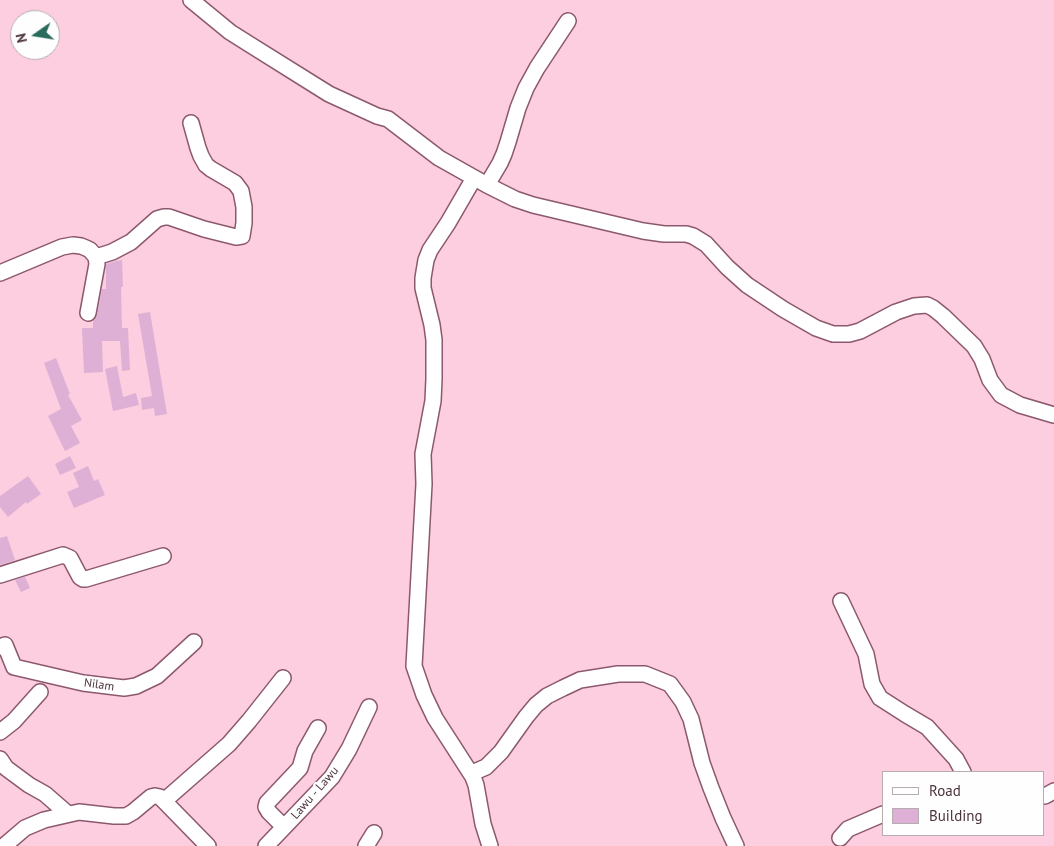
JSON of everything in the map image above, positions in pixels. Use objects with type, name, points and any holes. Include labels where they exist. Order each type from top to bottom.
[{"type":"street","points":[[191,0],[230,32],[249,44],[329,94],[388,119],[439,158],[481,182],[533,205],[643,231],[693,236],[706,244],[727,268],[761,294],[816,328],[833,334],[854,333],[901,310],[927,305],[943,316],[974,346],[982,359],[994,388],[1001,395],[1020,404],[1054,415]]},
{"type":"street","points":[[490,846],[483,824],[472,773],[436,718],[424,695],[414,666],[424,484],[423,454],[433,401],[434,379],[434,340],[423,288],[423,278],[430,250],[448,223],[481,182],[500,164],[526,88],[568,21]]},
{"type":"street","points":[[96,257],[112,252],[131,242],[157,219],[169,217],[204,229],[236,237],[242,236],[244,206],[241,191],[235,183],[206,164],[201,156],[191,123]]},
{"type":"street","points":[[0,273],[56,249],[68,246],[86,248],[96,257],[95,277],[88,313]]},
{"type":"street","points":[[0,575],[63,555],[70,558],[80,577],[86,579],[163,556]]},
{"type":"street","points":[[841,601],[866,654],[872,684],[880,698],[927,727],[956,759],[962,771]]},
{"type":"street","name":"Nilam","points":[[2,646],[14,666],[82,683],[124,688],[136,686],[157,676],[194,642]]},
{"type":"street","points":[[472,773],[486,767],[501,752],[536,705],[548,696],[580,680],[618,674],[645,674],[670,684],[683,702],[691,719],[702,763],[711,788],[736,846]]},
{"type":"street","points":[[164,801],[229,744],[283,678]]},
{"type":"street","points":[[0,732],[14,721],[40,692]]},
{"type":"street","name":"Lawu - Lawu","points":[[266,846],[332,777],[349,749],[369,707]]},
{"type":"street","points":[[284,827],[269,812],[266,807],[267,803],[300,768],[305,751],[318,728]]},
{"type":"street","points":[[0,759],[6,768],[45,794],[68,814]]},
{"type":"street","points":[[4,846],[25,828],[51,817],[79,812],[122,816],[133,812],[151,797],[157,796],[208,846]]},
{"type":"street","points":[[840,838],[848,829],[882,814]]},
{"type":"street","points":[[366,846],[374,833]]},
{"type":"building","points":[[122,260],[122,328],[128,328],[130,370],[122,371],[120,341],[102,341],[103,372],[84,373],[82,328],[93,328],[93,320],[97,315],[102,289],[106,289],[106,264]]},
{"type":"building","points":[[150,312],[167,414],[155,416],[154,408],[142,410],[141,398],[152,396],[138,314]]},
{"type":"building","points":[[56,358],[70,394],[68,395],[82,420],[71,426],[80,443],[65,451],[48,416],[61,409],[44,363]]},
{"type":"building","points":[[117,366],[123,397],[136,393],[139,405],[113,411],[105,369]]},
{"type":"building","points":[[70,456],[76,468],[60,475],[55,464]]},
{"type":"building","points":[[88,466],[94,481],[98,479],[105,495],[74,508],[67,492],[79,487],[73,473]]},
{"type":"building","points":[[28,476],[41,494],[27,504],[26,502],[8,517],[0,507],[0,496]]},
{"type":"building","points":[[7,536],[15,560],[0,565],[0,538]]},
{"type":"building","points":[[25,577],[30,588],[21,592],[15,580]]}]
